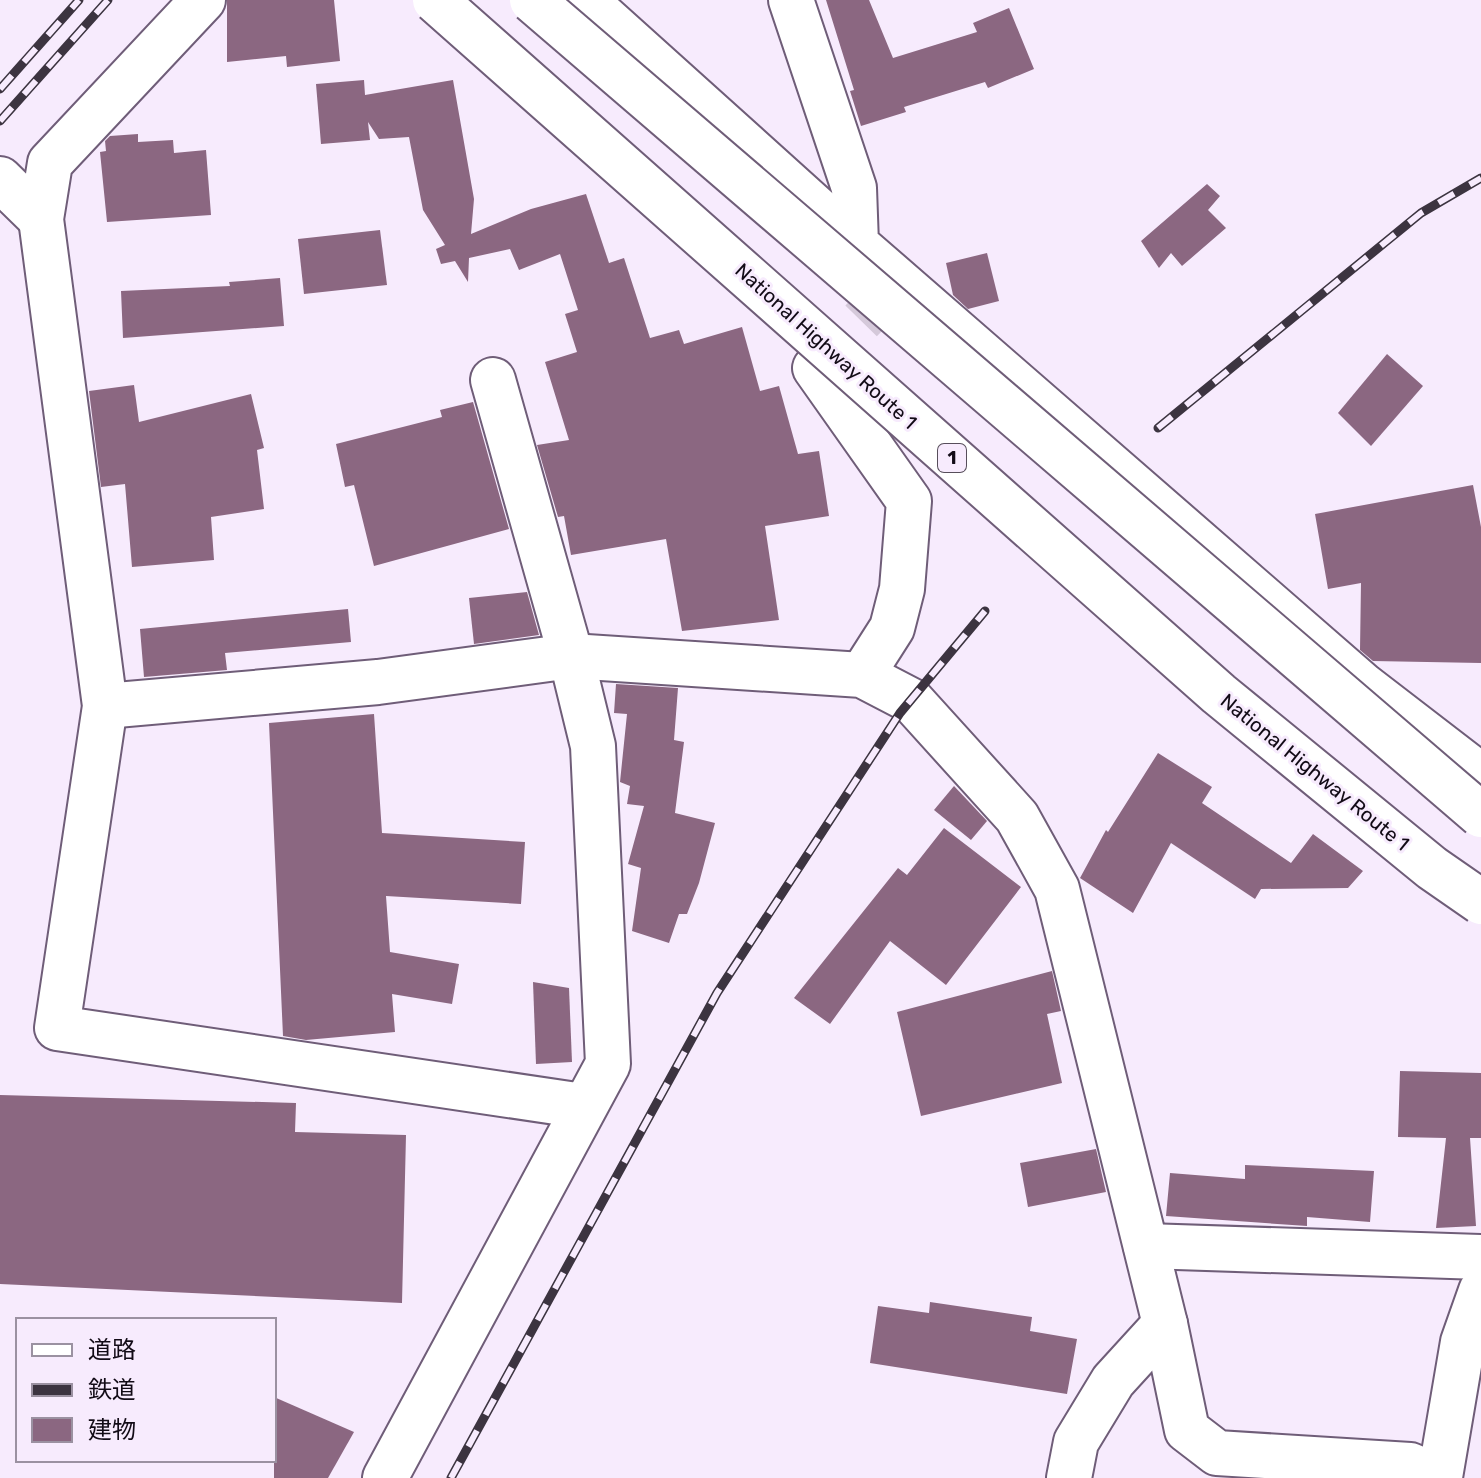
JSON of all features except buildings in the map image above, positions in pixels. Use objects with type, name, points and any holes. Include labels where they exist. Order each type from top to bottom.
[{"type":"main road","points":[[203,0],[50,163],[41,219],[105,706],[57,1028],[583,1106]]},
{"type":"main road","name":"National Highway Route 1","points":[[435,0],[1219,694],[1432,868],[1481,902]]},
{"type":"main road","points":[[532,0],[1481,815]]},
{"type":"main road","points":[[585,0],[856,244],[1364,686],[1481,776]]},
{"type":"main road","points":[[791,0],[854,188],[856,244]]},
{"type":"main road","points":[[0,179],[41,219]]},
{"type":"main road","points":[[815,368],[909,501],[902,589],[892,628],[862,675]]},
{"type":"main road","points":[[385,1478],[608,1064],[593,746],[571,656],[493,380]]},
{"type":"main road","points":[[105,706],[378,682],[571,656],[862,675],[912,701],[958,748],[1017,817],[1057,889],[1165,1324],[1187,1430],[1217,1453],[1410,1465],[1440,1477],[1463,1342],[1481,1291]]},
{"type":"main road","points":[[1146,1246],[1481,1257]]},
{"type":"main road","points":[[1069,1478],[1076,1442],[1113,1381],[1165,1324]]},
{"type":"tunnel","points":[[815,368],[898,283]]},
{"type":"railway","points":[[0,89],[79,0]]},
{"type":"railway","points":[[0,121],[108,0]]},
{"type":"railway","points":[[1158,428],[1421,213],[1481,178]]},
{"type":"railway","points":[[451,1478],[717,993],[900,713],[985,611]]}]
